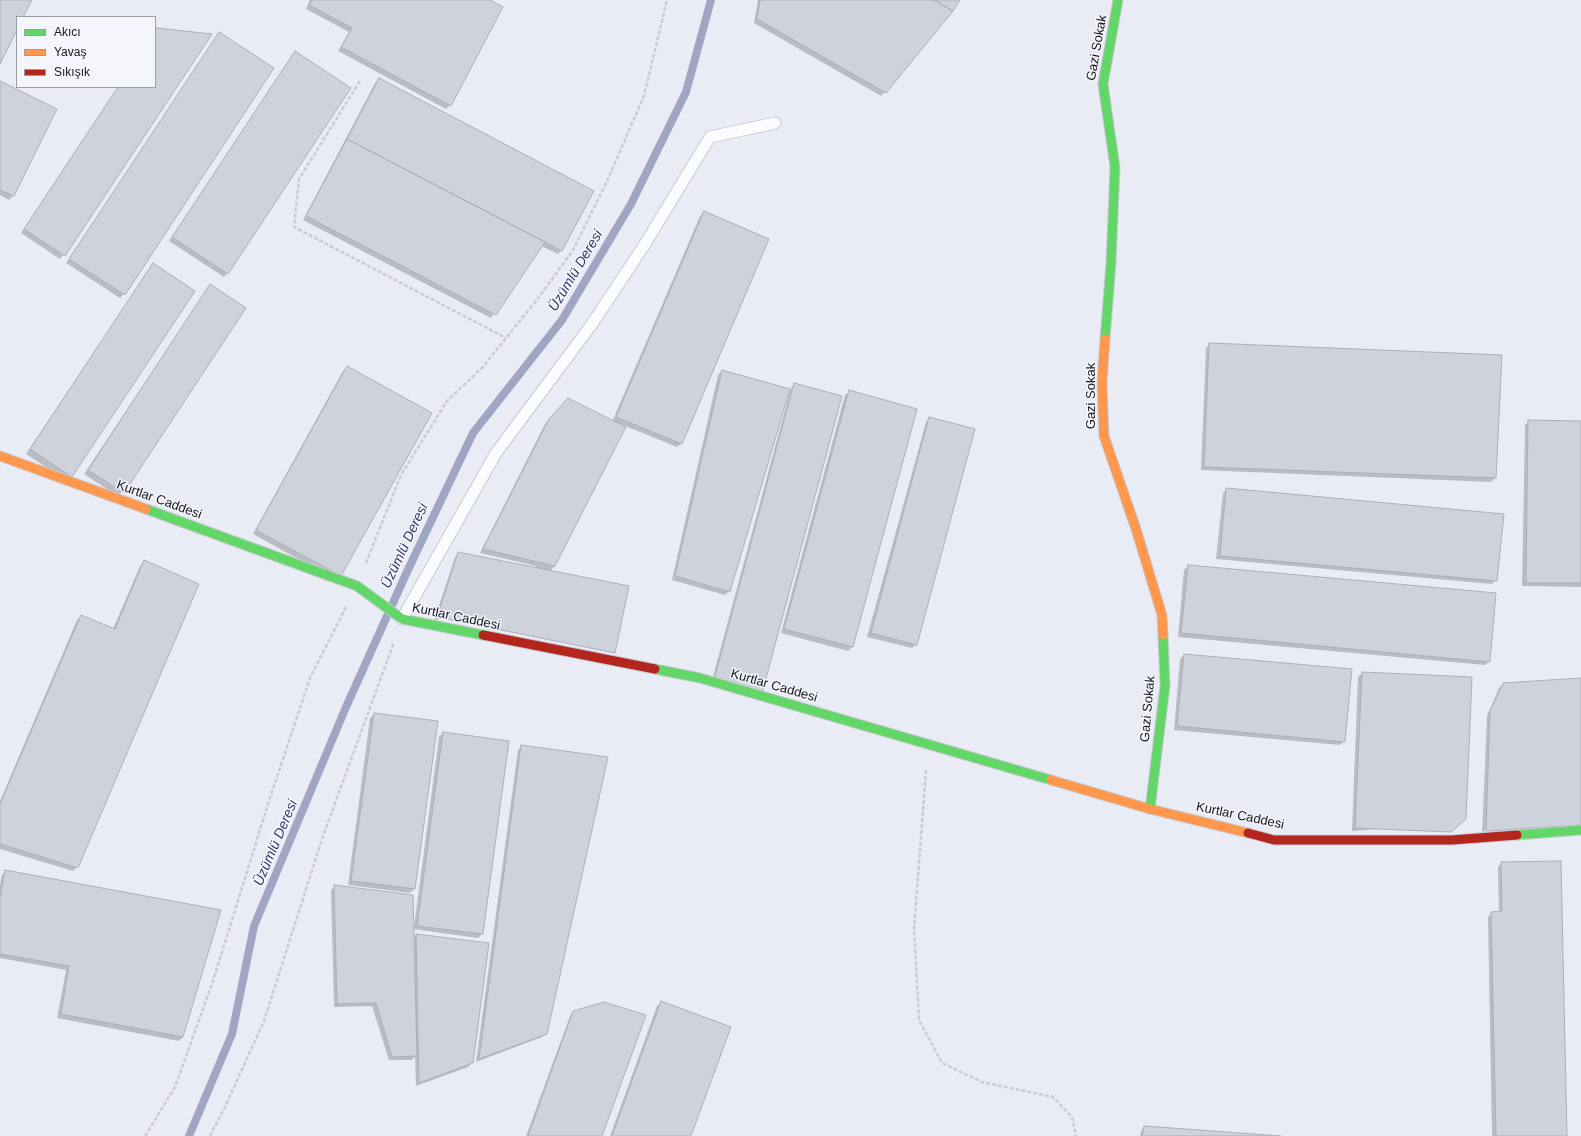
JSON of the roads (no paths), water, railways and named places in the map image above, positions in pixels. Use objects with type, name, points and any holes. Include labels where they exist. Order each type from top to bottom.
[{"type":"street","name":"Gazi Sokak","points":[[1118,0],[1103,84],[1115,167],[1111,263],[1102,383],[1104,436],[1136,529],[1162,615],[1165,686],[1150,809]]},
{"type":"street","name":"Kurtlar Caddesi","points":[[0,456],[357,586],[401,619],[700,678],[1150,809],[1274,840],[1452,840],[1581,830]]},
{"type":"lane","points":[[401,619],[496,454],[592,324],[645,244],[710,137],[775,123]]},
{"type":"waterway","name":"Üzümlü Deresi","points":[[189,1136],[232,1034],[254,926],[346,707],[406,574],[473,433],[562,320],[631,204],[686,92],[711,0]]}]
